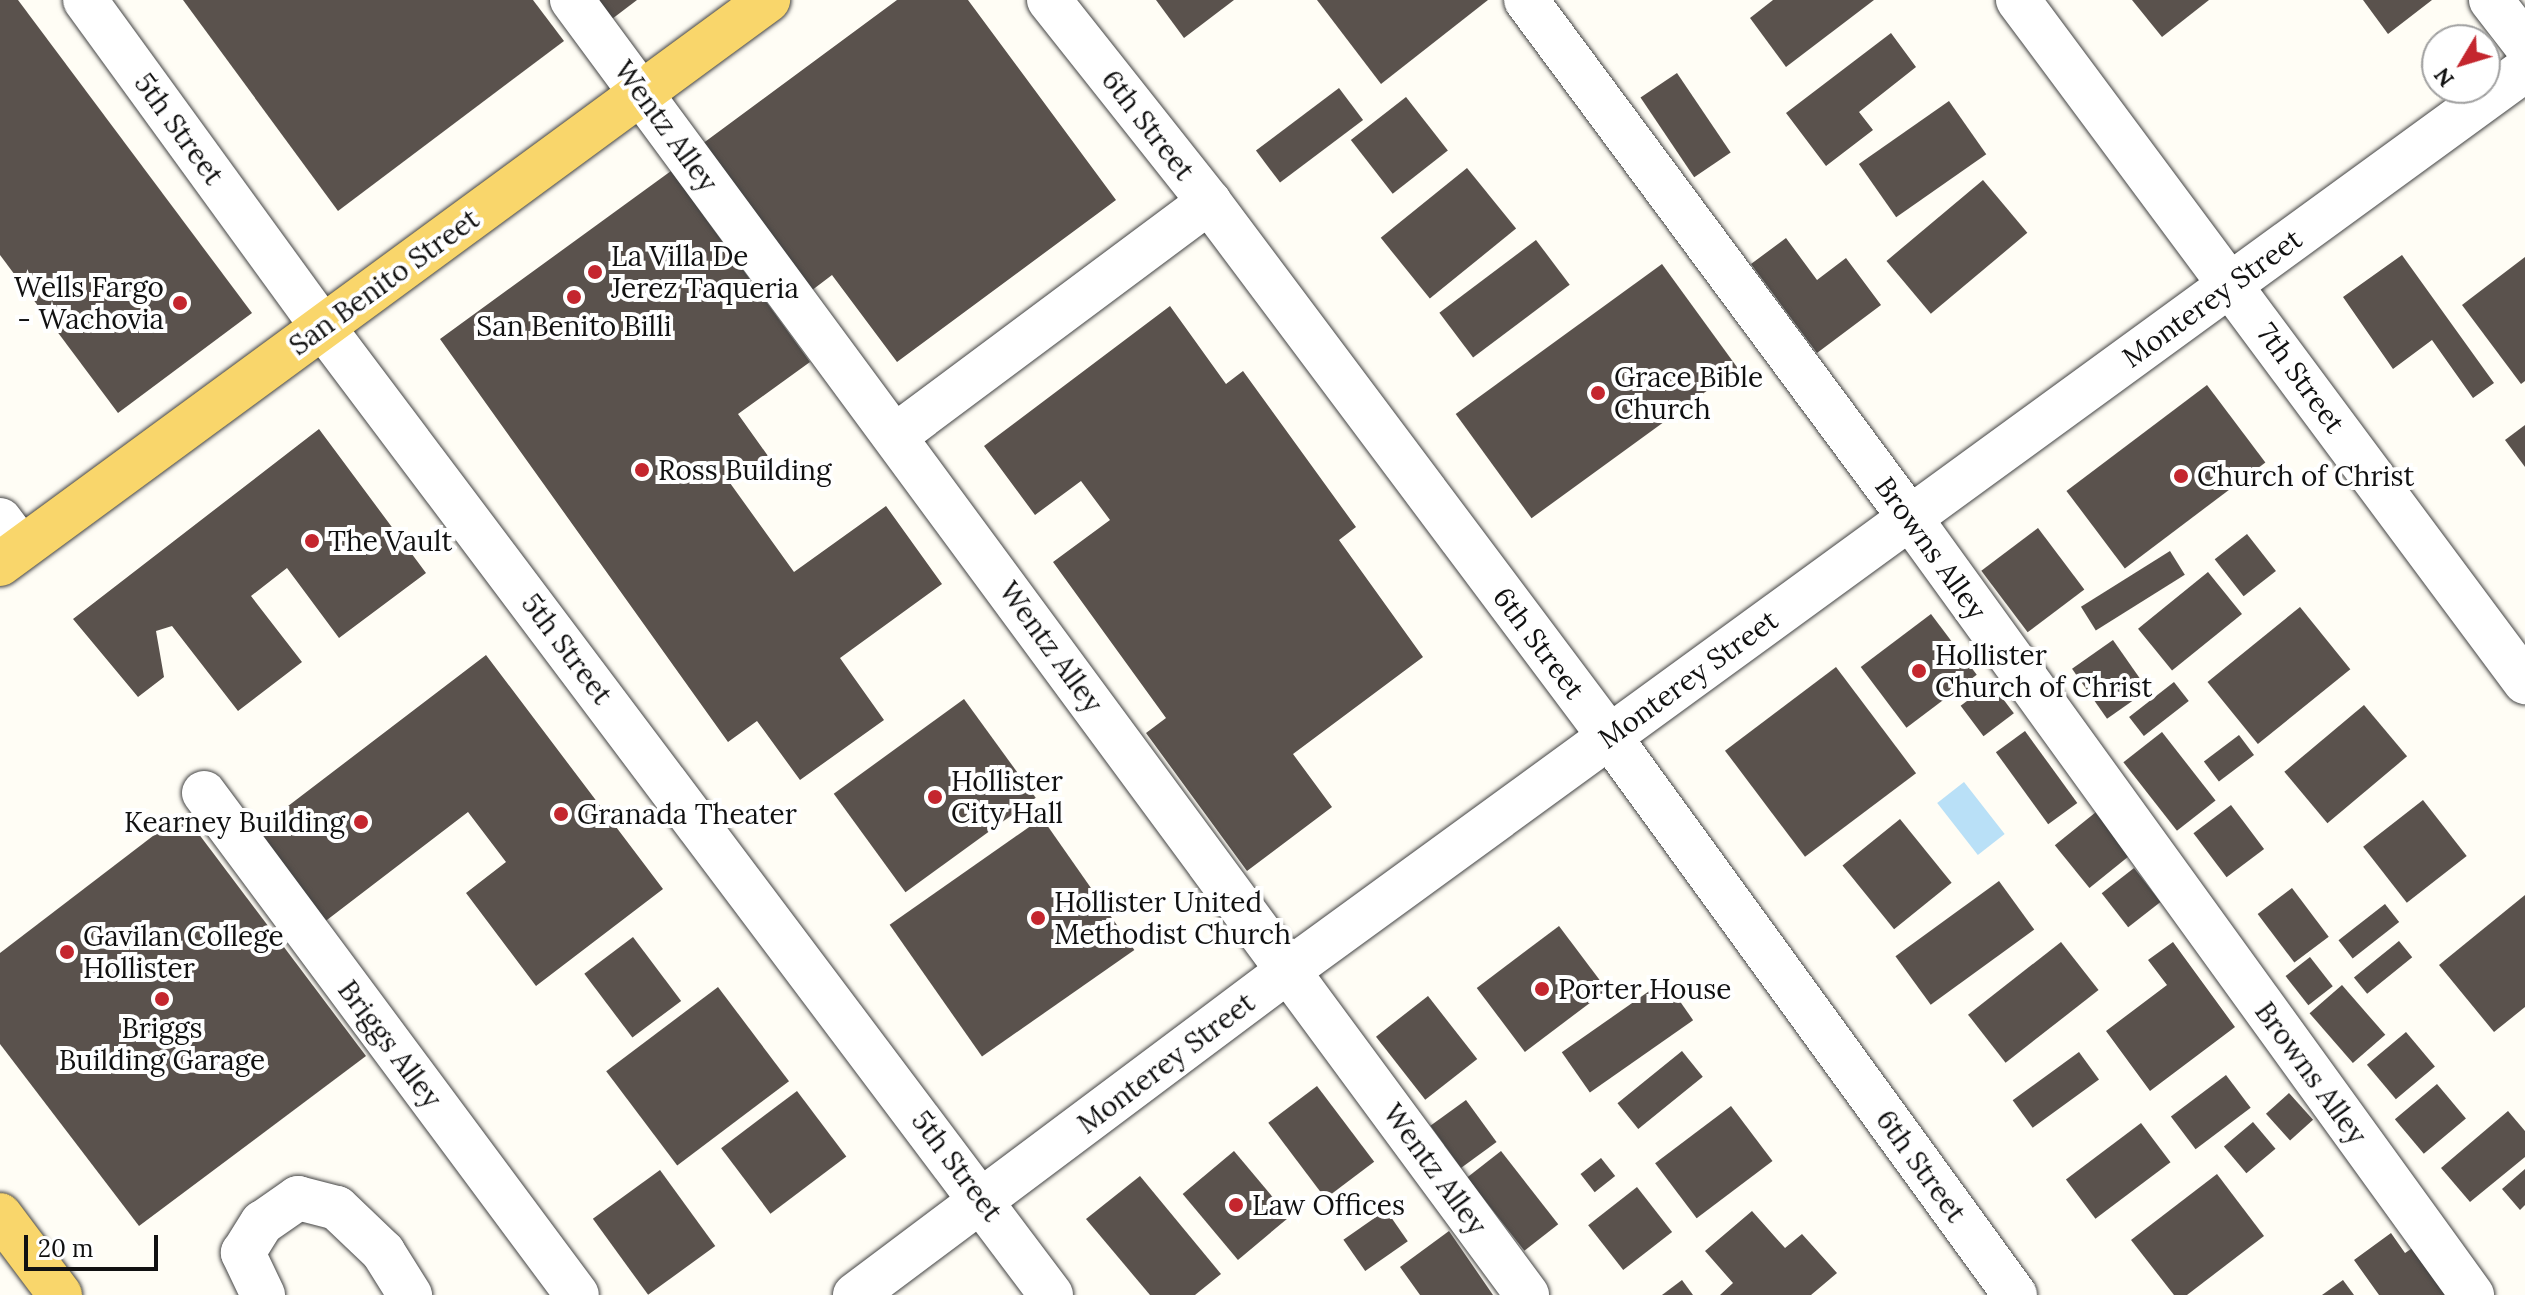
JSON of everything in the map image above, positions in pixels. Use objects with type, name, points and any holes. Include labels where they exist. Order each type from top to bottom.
[{"type":"main road","name":"San Benito Street","points":[[7,544],[323,327],[768,0]]},
{"type":"main road","points":[[0,1215],[60,1295]]},
{"type":"street","name":"5th Street","points":[[85,0],[323,327],[984,1200],[1051,1295]]},
{"type":"street","name":"Wentz Alley","points":[[572,0],[1527,1295]]},
{"type":"street","name":"6th Street","points":[[1049,0],[1209,202],[1609,736],[2015,1295]]},
{"type":"street","name":"Browns Alley","points":[[1526,0],[1910,518],[2472,1295]]},
{"type":"street","name":"7th Street","points":[[2018,0],[2525,682]]},
{"type":"street","points":[[2491,0],[2525,44]]},
{"type":"street","name":"Monterey Street","points":[[855,1295],[1289,970],[2525,70]]},
{"type":"street","points":[[895,436],[1209,202]]},
{"type":"street","name":"Briggs Alley","points":[[204,793],[577,1295]]},
{"type":"street","points":[[263,1295],[243,1253],[262,1223],[298,1198],[337,1208],[383,1252],[410,1295]]},
{"type":"water","points":[[1964,782],[2005,834],[1978,855],[1937,803]]},
{"type":"building","points":[[0,0],[18,0],[252,313],[118,413],[0,255]]},
{"type":"building","points":[[183,0],[533,0],[564,41],[338,211]]},
{"type":"building","points":[[592,0],[637,0],[608,22]]},
{"type":"building","points":[[897,0],[968,0],[1116,200],[897,362],[832,275],[807,294],[698,147]]},
{"type":"building","points":[[1156,0],[1234,0],[1184,38]]},
{"type":"building","points":[[1317,0],[1488,0],[1381,84]]},
{"type":"building","points":[[1773,0],[1874,0],[1786,67],[1750,18]]},
{"type":"building","points":[[2132,0],[2209,0],[2162,37]]},
{"type":"building","points":[[2363,0],[2432,0],[2388,34]]},
{"type":"building","points":[[1891,33],[1916,67],[1859,112],[1873,130],[1826,166],[1786,113]]},
{"type":"building","points":[[1677,73],[1731,153],[1694,177],[1641,98]]},
{"type":"building","points":[[1339,88],[1363,120],[1280,183],[1256,151]]},
{"type":"building","points":[[1406,97],[1448,151],[1393,194],[1351,140]]},
{"type":"building","points":[[1949,101],[1986,154],[1896,217],[1859,164]]},
{"type":"building","points":[[1467,168],[1516,229],[1430,298],[1381,238]]},
{"type":"building","name":"Ross Building","points":[[671,171],[810,362],[738,414],[768,456],[730,483],[794,572],[886,506],[942,584],[840,658],[884,720],[800,780],[757,721],[728,742],[440,339]]},
{"type":"building","points":[[1983,180],[2027,233],[1931,314],[1886,261]]},
{"type":"building","points":[[1786,238],[1817,280],[1846,258],[1881,305],[1817,353],[1751,264]]},
{"type":"building","points":[[1536,240],[1570,285],[1473,358],[1439,313]]},
{"type":"building","points":[[2402,255],[2494,383],[2473,398],[2432,340],[2393,369],[2343,297]]},
{"type":"building","points":[[2525,257],[2525,381],[2521,384],[2462,305]]},
{"type":"building","name":"Grace Bible Church","points":[[1662,264],[1738,368],[1532,518],[1456,414]]},
{"type":"building","points":[[1170,306],[1226,384],[1243,371],[1356,527],[1339,540],[1423,657],[1293,754],[1332,807],[1247,871],[1146,733],[1166,718],[1053,562],[1110,520],[1081,481],[1035,515],[984,446]]},
{"type":"building","points":[[2207,385],[2265,462],[2125,568],[2066,491]]},
{"type":"building","points":[[2525,425],[2525,467],[2505,440]]},
{"type":"building","points":[[319,429],[426,573],[339,638],[287,568],[251,596],[302,662],[238,711],[172,626],[156,631],[164,677],[138,697],[73,619]]},
{"type":"building","points":[[2038,528],[2084,589],[2028,632],[1981,571]]},
{"type":"building","points":[[2247,534],[2276,571],[2244,596],[2215,559]]},
{"type":"building","points":[[2170,551],[2185,575],[2096,630],[2081,607]]},
{"type":"building","points":[[2208,572],[2242,614],[2172,671],[2138,629]]},
{"type":"building","points":[[2300,607],[2350,669],[2258,744],[2208,682]]},
{"type":"building","name":"Hollister Church of Christ","points":[[1931,614],[1977,675],[1906,728],[1861,667]]},
{"type":"building","points":[[2113,640],[2148,690],[2107,719],[2072,669]]},
{"type":"building","name":"Kearney Building","points":[[486,655],[663,889],[536,986],[466,893],[506,862],[468,812],[323,923],[254,832]]},
{"type":"building","points":[[1836,667],[1916,773],[1805,857],[1725,751]]},
{"type":"building","points":[[2174,682],[2189,701],[2144,736],[2129,717]]},
{"type":"building","points":[[1991,683],[2014,713],[1984,736],[1961,706]]},
{"type":"building","name":"Hollister City Hall","points":[[964,699],[1036,798],[905,892],[834,794]]},
{"type":"building","points":[[2364,705],[2407,756],[2327,823],[2284,772]]},
{"type":"building","points":[[2025,731],[2077,803],[2048,824],[1996,752]]},
{"type":"building","points":[[2162,732],[2216,801],[2177,831],[2123,762]]},
{"type":"building","points":[[2239,735],[2254,755],[2219,781],[2204,761]]},
{"type":"building","points":[[2423,800],[2467,856],[2407,903],[2363,847]]},
{"type":"building","points":[[2231,805],[2264,849],[2227,877],[2193,833]]},
{"type":"building","points":[[2096,812],[2131,855],[2089,888],[2055,845]]},
{"type":"building","name":"Briggs Building Garage","points":[[183,813],[366,1056],[139,1226],[0,1044],[0,953]]},
{"type":"building","points":[[1042,818],[1134,950],[982,1057],[890,925]]},
{"type":"building","points":[[1900,819],[1952,883],[1894,929],[1842,866]]},
{"type":"building","points":[[2134,868],[2160,902],[2128,927],[2102,893]]},
{"type":"building","points":[[1999,881],[2034,930],[1931,1005],[1895,956]]},
{"type":"building","points":[[2292,888],[2329,937],[2294,963],[2258,914]]},
{"type":"building","points":[[2525,895],[2525,1007],[2494,1032],[2439,965]]},
{"type":"building","points":[[2385,904],[2399,922],[2353,958],[2339,940]]},
{"type":"building","name":"Porter House","points":[[1559,926],[1607,990],[1525,1052],[1477,988]]},
{"type":"building","points":[[633,937],[681,1001],[632,1038],[584,974]]},
{"type":"building","points":[[2399,941],[2412,957],[2367,994],[2354,978]]},
{"type":"building","points":[[2061,942],[2099,990],[2006,1063],[1968,1015]]},
{"type":"building","points":[[2173,942],[2235,1027],[2150,1091],[2106,1031],[2167,985],[2148,960]]},
{"type":"building","points":[[2310,957],[2333,986],[2308,1005],[2286,976]]},
{"type":"building","points":[[1665,980],[1693,1020],[1590,1092],[1562,1052]]},
{"type":"building","points":[[2342,985],[2385,1035],[2353,1063],[2310,1013]]},
{"type":"building","points":[[718,987],[789,1081],[677,1165],[606,1071]]},
{"type":"building","points":[[1428,996],[1477,1059],[1425,1100],[1376,1037]]},
{"type":"building","points":[[2406,1032],[2435,1066],[2396,1099],[2367,1065]]},
{"type":"building","points":[[1682,1051],[1703,1077],[1638,1129],[1617,1103]]},
{"type":"building","points":[[2079,1052],[2099,1080],[2033,1128],[2013,1100]]},
{"type":"building","points":[[2226,1075],[2251,1108],[2196,1149],[2171,1117]]},
{"type":"building","points":[[2437,1084],[2466,1118],[2424,1154],[2395,1119]]},
{"type":"building","points":[[1317,1086],[1374,1162],[1325,1199],[1268,1123]]},
{"type":"building","points":[[797,1091],[846,1156],[770,1214],[721,1148]]},
{"type":"building","points":[[2289,1093],[2313,1120],[2290,1140],[2266,1114]]},
{"type":"building","points":[[1466,1100],[1497,1142],[1461,1168],[1430,1126]]},
{"type":"building","points":[[1731,1106],[1773,1161],[1697,1218],[1655,1163]]},
{"type":"building","points":[[2508,1111],[2525,1131],[2525,1157],[2470,1202],[2441,1168]]},
{"type":"building","points":[[2253,1122],[2275,1149],[2246,1173],[2224,1146]]},
{"type":"building","points":[[2141,1123],[2170,1162],[2095,1219],[2066,1180]]},
{"type":"building","name":"Law Offices","points":[[1234,1151],[1289,1217],[1238,1260],[1183,1194]]},
{"type":"building","points":[[1501,1151],[1558,1224],[1524,1251],[1467,1177]]},
{"type":"building","points":[[1601,1158],[1615,1176],[1595,1192],[1581,1174]]},
{"type":"building","points":[[2525,1169],[2525,1205],[2520,1210],[2502,1189]]},
{"type":"building","points":[[660,1170],[715,1246],[648,1295],[593,1219]]},
{"type":"building","points":[[2217,1174],[2264,1236],[2187,1295],[2174,1295],[2131,1240]]},
{"type":"building","points":[[1140,1176],[1221,1274],[1195,1295],[1150,1295],[1086,1219]]},
{"type":"building","points":[[1637,1187],[1672,1232],[1623,1270],[1588,1225]]},
{"type":"building","points":[[1386,1210],[1408,1241],[1365,1271],[1343,1240]]},
{"type":"building","points":[[1752,1211],[1785,1248],[1802,1234],[1837,1273],[1811,1295],[1720,1295],[1733,1283],[1705,1251]]},
{"type":"building","points":[[1449,1231],[1493,1295],[1420,1295],[1400,1267]]},
{"type":"building","points":[[2391,1233],[2405,1253],[2420,1243],[2457,1295],[2379,1295],[2354,1260]]},
{"type":"building","points":[[1682,1280],[1693,1295],[1662,1295]]},
{"type":"building","points":[[2343,1280],[2354,1295],[2322,1295]]},
{"type":"place","name":"La Villa De Jerez Taqueria","points":[[595,272]]},
{"type":"place","name":"San Benito Billi","points":[[574,297]]},
{"type":"place","name":"Wells Fargo - Wachovia","points":[[180,303]]},
{"type":"place","name":"Grace Bible Church","points":[[1598,393]]},
{"type":"place","name":"Ross Building","points":[[642,470]]},
{"type":"place","name":"Church of Christ","points":[[2181,476]]},
{"type":"place","name":"The Vault","points":[[312,541]]},
{"type":"place","name":"Hollister Church of Christ","points":[[1919,671]]},
{"type":"place","name":"Hollister City Hall","points":[[935,797]]},
{"type":"place","name":"Granada Theater","points":[[561,814]]},
{"type":"place","name":"Kearney Building","points":[[361,822]]},
{"type":"place","name":"Hollister United Methodist Church","points":[[1038,918]]},
{"type":"place","name":"Gavilan College Hollister","points":[[67,952]]},
{"type":"place","name":"Porter House","points":[[1542,989]]},
{"type":"place","name":"Briggs Building Garage","points":[[162,999]]},
{"type":"place","name":"Law Offices","points":[[1236,1205]]}]
